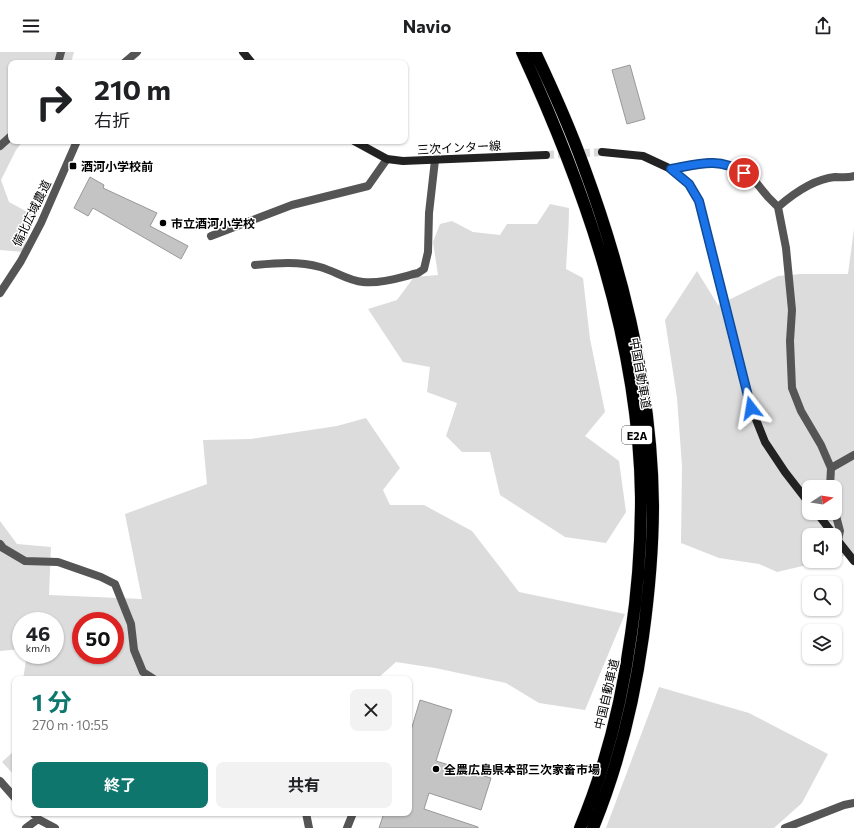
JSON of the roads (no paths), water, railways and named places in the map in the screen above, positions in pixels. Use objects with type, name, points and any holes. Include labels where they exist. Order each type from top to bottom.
[{"type":"highway","name":"中国自動車道","points":[[522,52],[573,172],[604,267],[626,359],[633,403],[638,452],[641,496],[640,547],[636,602],[628,656],[619,706],[605,758],[580,828]]},
{"type":"highway","name":"中国自動車道","points":[[535,52],[559,104],[584,166],[616,266],[637,355],[645,403],[651,454],[653,504],[652,551],[648,600],[640,655],[631,707],[619,752],[593,828]]},
{"type":"main road","points":[[243,52],[250,60]]},
{"type":"main road","name":"三次インター線","points":[[360,144],[387,159],[403,162],[546,155]]},
{"type":"main road","points":[[602,152],[643,156],[671,169],[689,184],[699,201],[751,408],[765,442],[802,494]]},
{"type":"main road","points":[[823,520],[829,528]]},
{"type":"main road","points":[[842,545],[854,561]]},
{"type":"street","points":[[128,60],[137,52]]},
{"type":"street","points":[[0,146],[8,139]]},
{"type":"street","name":"備北広域農道","points":[[0,292],[21,261],[41,223],[76,144]]},
{"type":"street","points":[[211,236],[292,204],[368,186],[387,159]]},
{"type":"street","points":[[256,265],[280,263],[320,267],[348,278],[367,283],[418,273],[424,269],[428,252],[429,213],[435,160]]},
{"type":"street","points":[[671,169],[711,162],[734,167],[754,180],[778,207],[786,248],[792,310],[790,341],[792,388],[802,411],[821,445],[830,468],[830,480]]},
{"type":"street","points":[[778,207],[792,194],[807,186],[835,177],[854,176]]},
{"type":"street","points":[[830,468],[854,455]]},
{"type":"street","points":[[0,544],[3,548],[25,561],[58,562],[101,577],[115,584],[130,624],[134,650],[143,672],[149,676]]},
{"type":"street","points":[[0,781],[12,795]]},
{"type":"street","points":[[786,828],[844,805],[854,803]]},
{"type":"street","points":[[26,828],[36,816],[56,828]]},
{"type":"street","points":[[307,816],[309,828]]},
{"type":"street","points":[[347,828],[353,816]]},
{"type":"tunnel","points":[[546,155],[602,152]]},
{"type":"place","name":"酒河小学校前","points":[[73,166]]},
{"type":"place","name":"市立酒河小学校","points":[[163,223]]},
{"type":"place","name":"全農広島県本部三次家畜市場","points":[[436,769]]}]
